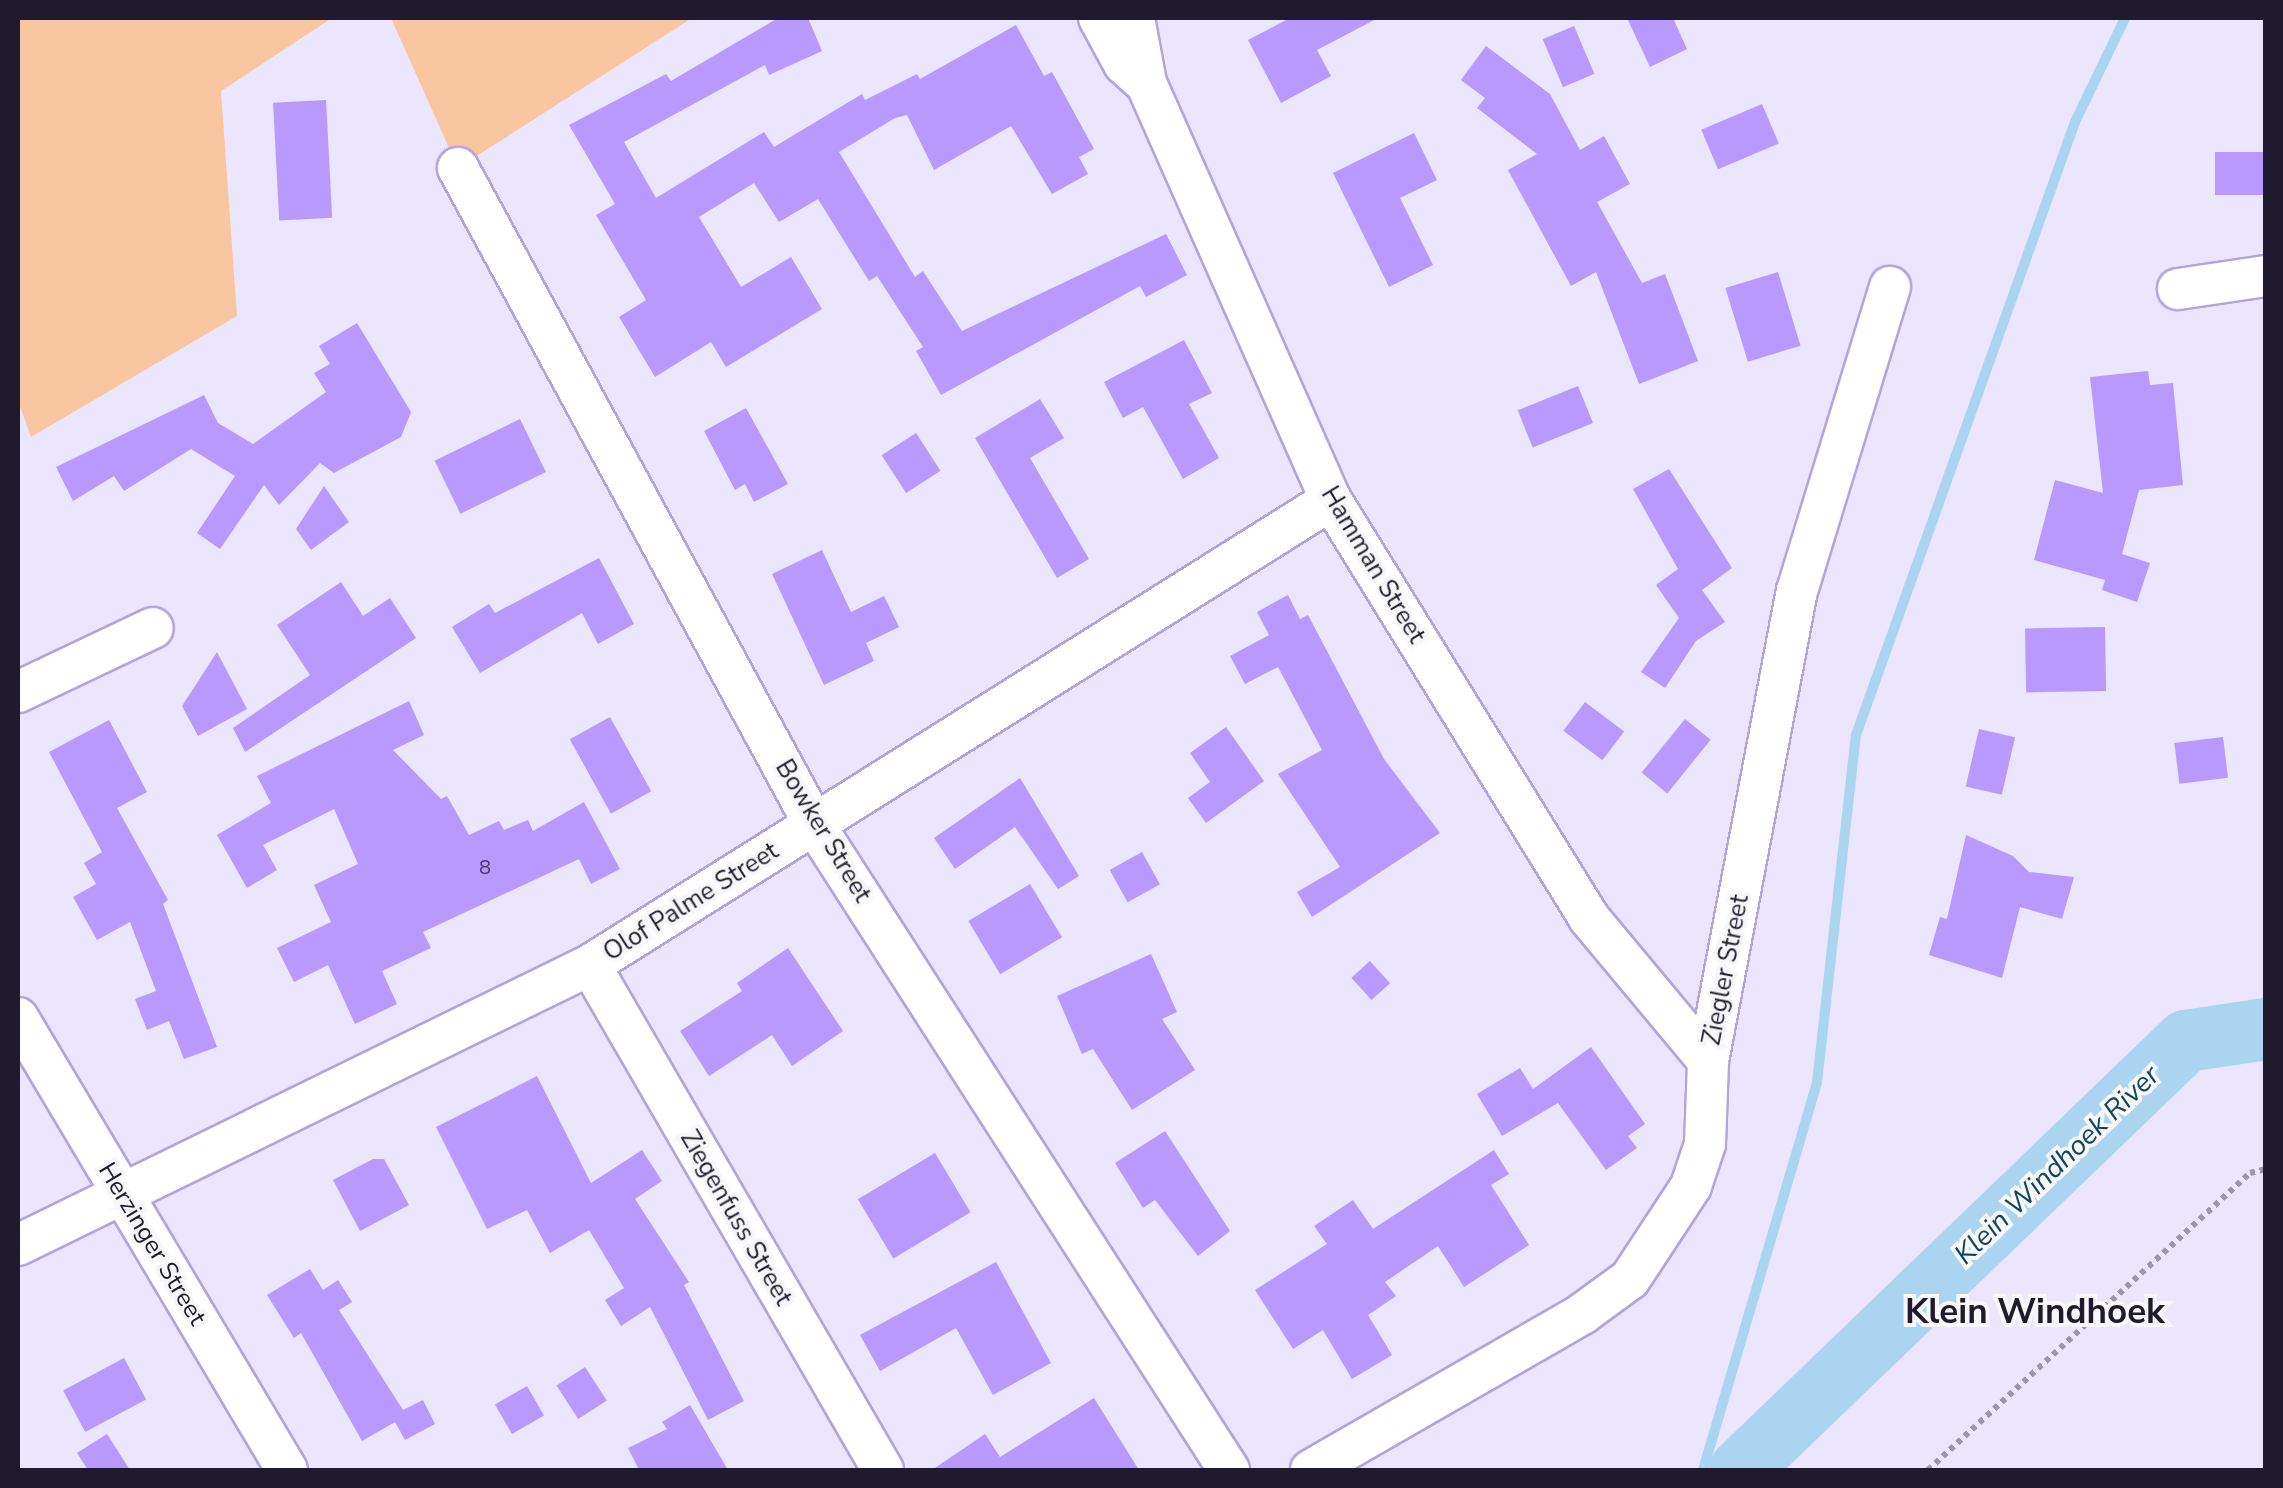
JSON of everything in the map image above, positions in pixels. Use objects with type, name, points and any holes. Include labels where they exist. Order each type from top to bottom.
[{"type":"street","points":[[1099,18],[1124,64],[1146,83]]},
{"type":"street","name":"Hamman Street","points":[[1134,18],[1146,83],[1331,500],[1589,918],[1708,1061]]},
{"type":"street","name":"Bowker Street","points":[[458,168],[814,824],[1229,1470]]},
{"type":"street","points":[[2178,289],[2266,276]]},
{"type":"street","name":"Ziegler Street","points":[[1311,1470],[1582,1314],[1630,1279],[1691,1186],[1705,1144],[1708,1061],[1797,591],[1890,287]]},
{"type":"street","name":"Olof Palme Street","points":[[18,1245],[590,965],[1331,500]]},
{"type":"street","points":[[18,692],[153,628]]},
{"type":"street","name":"Ziegenfuss Street","points":[[590,965],[883,1470]]},
{"type":"street","name":"Herzinger Street","points":[[18,1018],[287,1470]]},
{"type":"path","points":[[1928,1470],[2250,1173],[2266,1170]]},
{"type":"shaded area","points":[[18,18],[332,18],[221,91],[237,316],[31,437],[18,401]]},
{"type":"shaded area","points":[[391,18],[692,18],[458,168]]},
{"type":"building","points":[[778,18],[808,18],[822,51],[769,75],[765,65],[624,142],[656,198],[764,132],[774,147],[862,94],[865,100],[917,74],[920,79],[1016,25],[1044,76],[1052,72],[1094,149],[1079,157],[1088,174],[1052,194],[1011,126],[934,170],[907,115],[895,118],[839,152],[915,277],[923,271],[962,331],[1166,234],[1187,275],[1146,297],[1140,286],[941,395],[916,351],[923,347],[877,276],[869,281],[818,199],[779,222],[754,183],[699,217],[741,287],[791,257],[822,309],[726,367],[711,342],[655,377],[619,317],[646,300],[596,215],[615,204],[569,125],[666,74],[671,81]]},
{"type":"building","points":[[1290,18],[1378,18],[1317,50],[1331,76],[1281,103],[1248,40]]},
{"type":"building","points":[[1627,18],[1673,18],[1687,49],[1650,67]]},
{"type":"building","points":[[1574,26],[1594,74],[1563,87],[1543,39]]},
{"type":"building","points":[[1486,46],[1550,94],[1580,150],[1604,136],[1630,184],[1597,202],[1642,283],[1665,274],[1698,361],[1639,384],[1596,272],[1571,286],[1508,170],[1537,154],[1477,108],[1485,98],[1461,80]]},
{"type":"building","points":[[326,100],[332,218],[279,221],[273,103]]},
{"type":"building","points":[[1762,104],[1779,144],[1718,169],[1701,130]]},
{"type":"building","points":[[1414,133],[1437,180],[1400,198],[1433,265],[1389,287],[1333,173]]},
{"type":"building","points":[[2215,152],[2266,152],[2266,195],[2215,195]]},
{"type":"building","points":[[1778,272],[1801,346],[1748,362],[1725,288]]},
{"type":"building","points":[[357,323],[411,412],[401,437],[334,473],[320,463],[279,505],[264,485],[220,549],[197,533],[235,476],[191,449],[124,491],[114,476],[73,501],[56,467],[204,395],[218,423],[253,444],[326,392],[314,373],[330,364],[319,346]]},
{"type":"building","points":[[1184,340],[1212,393],[1189,404],[1219,458],[1183,479],[1143,407],[1123,418],[1104,382]]},
{"type":"building","points":[[2148,371],[2150,385],[2173,383],[2183,485],[2139,490],[2122,554],[2150,563],[2137,602],[2102,590],[2105,580],[2034,560],[2055,480],[2103,493],[2090,377]]},
{"type":"building","points":[[1578,386],[1593,423],[1533,447],[1518,410]]},
{"type":"building","points":[[1040,399],[1064,438],[1030,458],[1089,559],[1057,578],[975,438]]},
{"type":"building","points":[[746,408],[788,484],[754,502],[745,484],[735,490],[704,431]]},
{"type":"building","points":[[520,419],[546,472],[460,514],[435,461]]},
{"type":"building","points":[[916,433],[941,471],[906,493],[882,455]]},
{"type":"building","points":[[1669,469],[1732,568],[1702,590],[1725,622],[1696,641],[1665,688],[1641,672],[1679,618],[1656,585],[1678,569],[1633,489]]},
{"type":"building","points":[[324,486],[349,522],[311,550],[296,529]]},
{"type":"building","points":[[822,550],[851,612],[884,596],[899,627],[866,643],[874,661],[824,685],[772,574]]},
{"type":"building","points":[[599,558],[634,624],[598,644],[582,613],[480,673],[452,627],[489,604],[495,613]]},
{"type":"building","points":[[341,582],[363,616],[390,598],[416,638],[245,752],[233,728],[310,675],[277,625]]},
{"type":"building","points":[[1288,595],[1300,619],[1308,615],[1384,759],[1440,833],[1312,917],[1297,892],[1340,867],[1278,774],[1322,750],[1278,667],[1245,684],[1230,656],[1269,635],[1257,612]]},
{"type":"building","points":[[2105,627],[2106,691],[2026,692],[2025,628]]},
{"type":"building","points":[[217,652],[247,709],[198,736],[182,706]]},
{"type":"building","points":[[409,701],[424,735],[393,750],[441,799],[447,796],[469,835],[499,821],[504,830],[528,820],[533,831],[584,802],[620,869],[591,884],[579,859],[423,932],[431,948],[382,971],[397,1004],[355,1024],[328,965],[294,982],[277,948],[331,922],[314,885],[358,864],[334,809],[263,845],[277,870],[247,888],[217,835],[271,803],[257,776]]},
{"type":"building","points":[[1585,702],[1624,731],[1602,760],[1563,731]]},
{"type":"building","points":[[610,717],[651,791],[611,814],[570,739]]},
{"type":"building","points":[[1685,719],[1711,740],[1667,793],[1642,773]]},
{"type":"building","points":[[109,720],[147,792],[117,808],[168,900],[163,904],[217,1047],[184,1059],[169,1021],[147,1030],[135,999],[156,991],[130,922],[97,940],[73,897],[96,884],[84,863],[102,852],[49,752]]},
{"type":"building","points":[[1226,727],[1264,781],[1206,823],[1188,798],[1210,782],[1190,753]]},
{"type":"building","points":[[1979,729],[2015,737],[2002,795],[1966,786]]},
{"type":"building","points":[[2223,737],[2228,778],[2179,784],[2174,743]]},
{"type":"building","points":[[1020,778],[1079,876],[1058,889],[1015,827],[955,869],[934,838]]},
{"type":"building","points":[[1966,835],[2013,856],[2029,872],[2074,877],[2062,919],[2020,907],[2002,978],[1929,955],[1940,917],[1947,919]]},
{"type":"building","points":[[1142,852],[1160,884],[1128,902],[1110,870]]},
{"type":"building","points":[[1030,884],[1062,937],[1000,974],[968,921]]},
{"type":"building","points":[[788,948],[843,1031],[792,1066],[772,1035],[709,1076],[680,1031],[742,991],[737,983]]},
{"type":"building","points":[[1151,954],[1177,1012],[1162,1019],[1195,1070],[1132,1110],[1093,1049],[1082,1054],[1057,996]]},
{"type":"building","points":[[1370,961],[1390,983],[1371,1000],[1351,978]]},
{"type":"building","points":[[1591,1047],[1645,1124],[1628,1136],[1637,1148],[1606,1170],[1558,1103],[1502,1136],[1477,1094],[1520,1068],[1533,1089]]},
{"type":"building","points":[[537,1076],[591,1183],[642,1150],[662,1181],[635,1199],[689,1282],[684,1285],[744,1401],[708,1420],[650,1307],[621,1326],[605,1300],[624,1288],[589,1230],[550,1253],[527,1210],[487,1229],[436,1127]]},
{"type":"building","points":[[1165,1131],[1230,1231],[1198,1256],[1155,1200],[1143,1208],[1115,1163]]},
{"type":"building","points":[[1494,1150],[1509,1174],[1491,1185],[1529,1245],[1464,1287],[1438,1246],[1385,1282],[1396,1296],[1368,1315],[1392,1355],[1352,1379],[1323,1330],[1293,1349],[1255,1290],[1327,1244],[1314,1226],[1353,1200],[1373,1229]]},
{"type":"building","points":[[935,1153],[971,1212],[893,1258],[858,1199]]},
{"type":"building","points":[[373,1159],[384,1159],[409,1205],[360,1231],[333,1180]]},
{"type":"building","points":[[996,1262],[1051,1363],[993,1395],[956,1328],[880,1371],[860,1335]]},
{"type":"building","points":[[310,1269],[323,1290],[338,1280],[352,1302],[339,1310],[403,1410],[423,1400],[435,1424],[405,1440],[395,1422],[362,1441],[301,1333],[294,1338],[267,1295]]},
{"type":"building","points":[[124,1358],[146,1399],[85,1432],[63,1390]]},
{"type":"building","points":[[585,1367],[607,1401],[578,1419],[556,1386]]},
{"type":"building","points":[[527,1386],[544,1415],[512,1434],[495,1404]]},
{"type":"building","points":[[1094,1398],[1139,1470],[932,1470],[985,1434],[1000,1457]]},
{"type":"building","points":[[690,1405],[728,1470],[639,1470],[628,1448],[667,1429],[662,1422]]},
{"type":"building","points":[[107,1434],[130,1470],[88,1470],[77,1453]]},
{"type":"waterway","points":[[1703,1470],[1817,1082],[1856,735],[2075,122],[2125,18]]},
{"type":"waterway","name":"Klein Windhoek River","points":[[1740,1470],[2186,1041],[2266,1029]]},
{"type":"district","name":"Klein Windhoek","points":[[2035,1312]]}]
